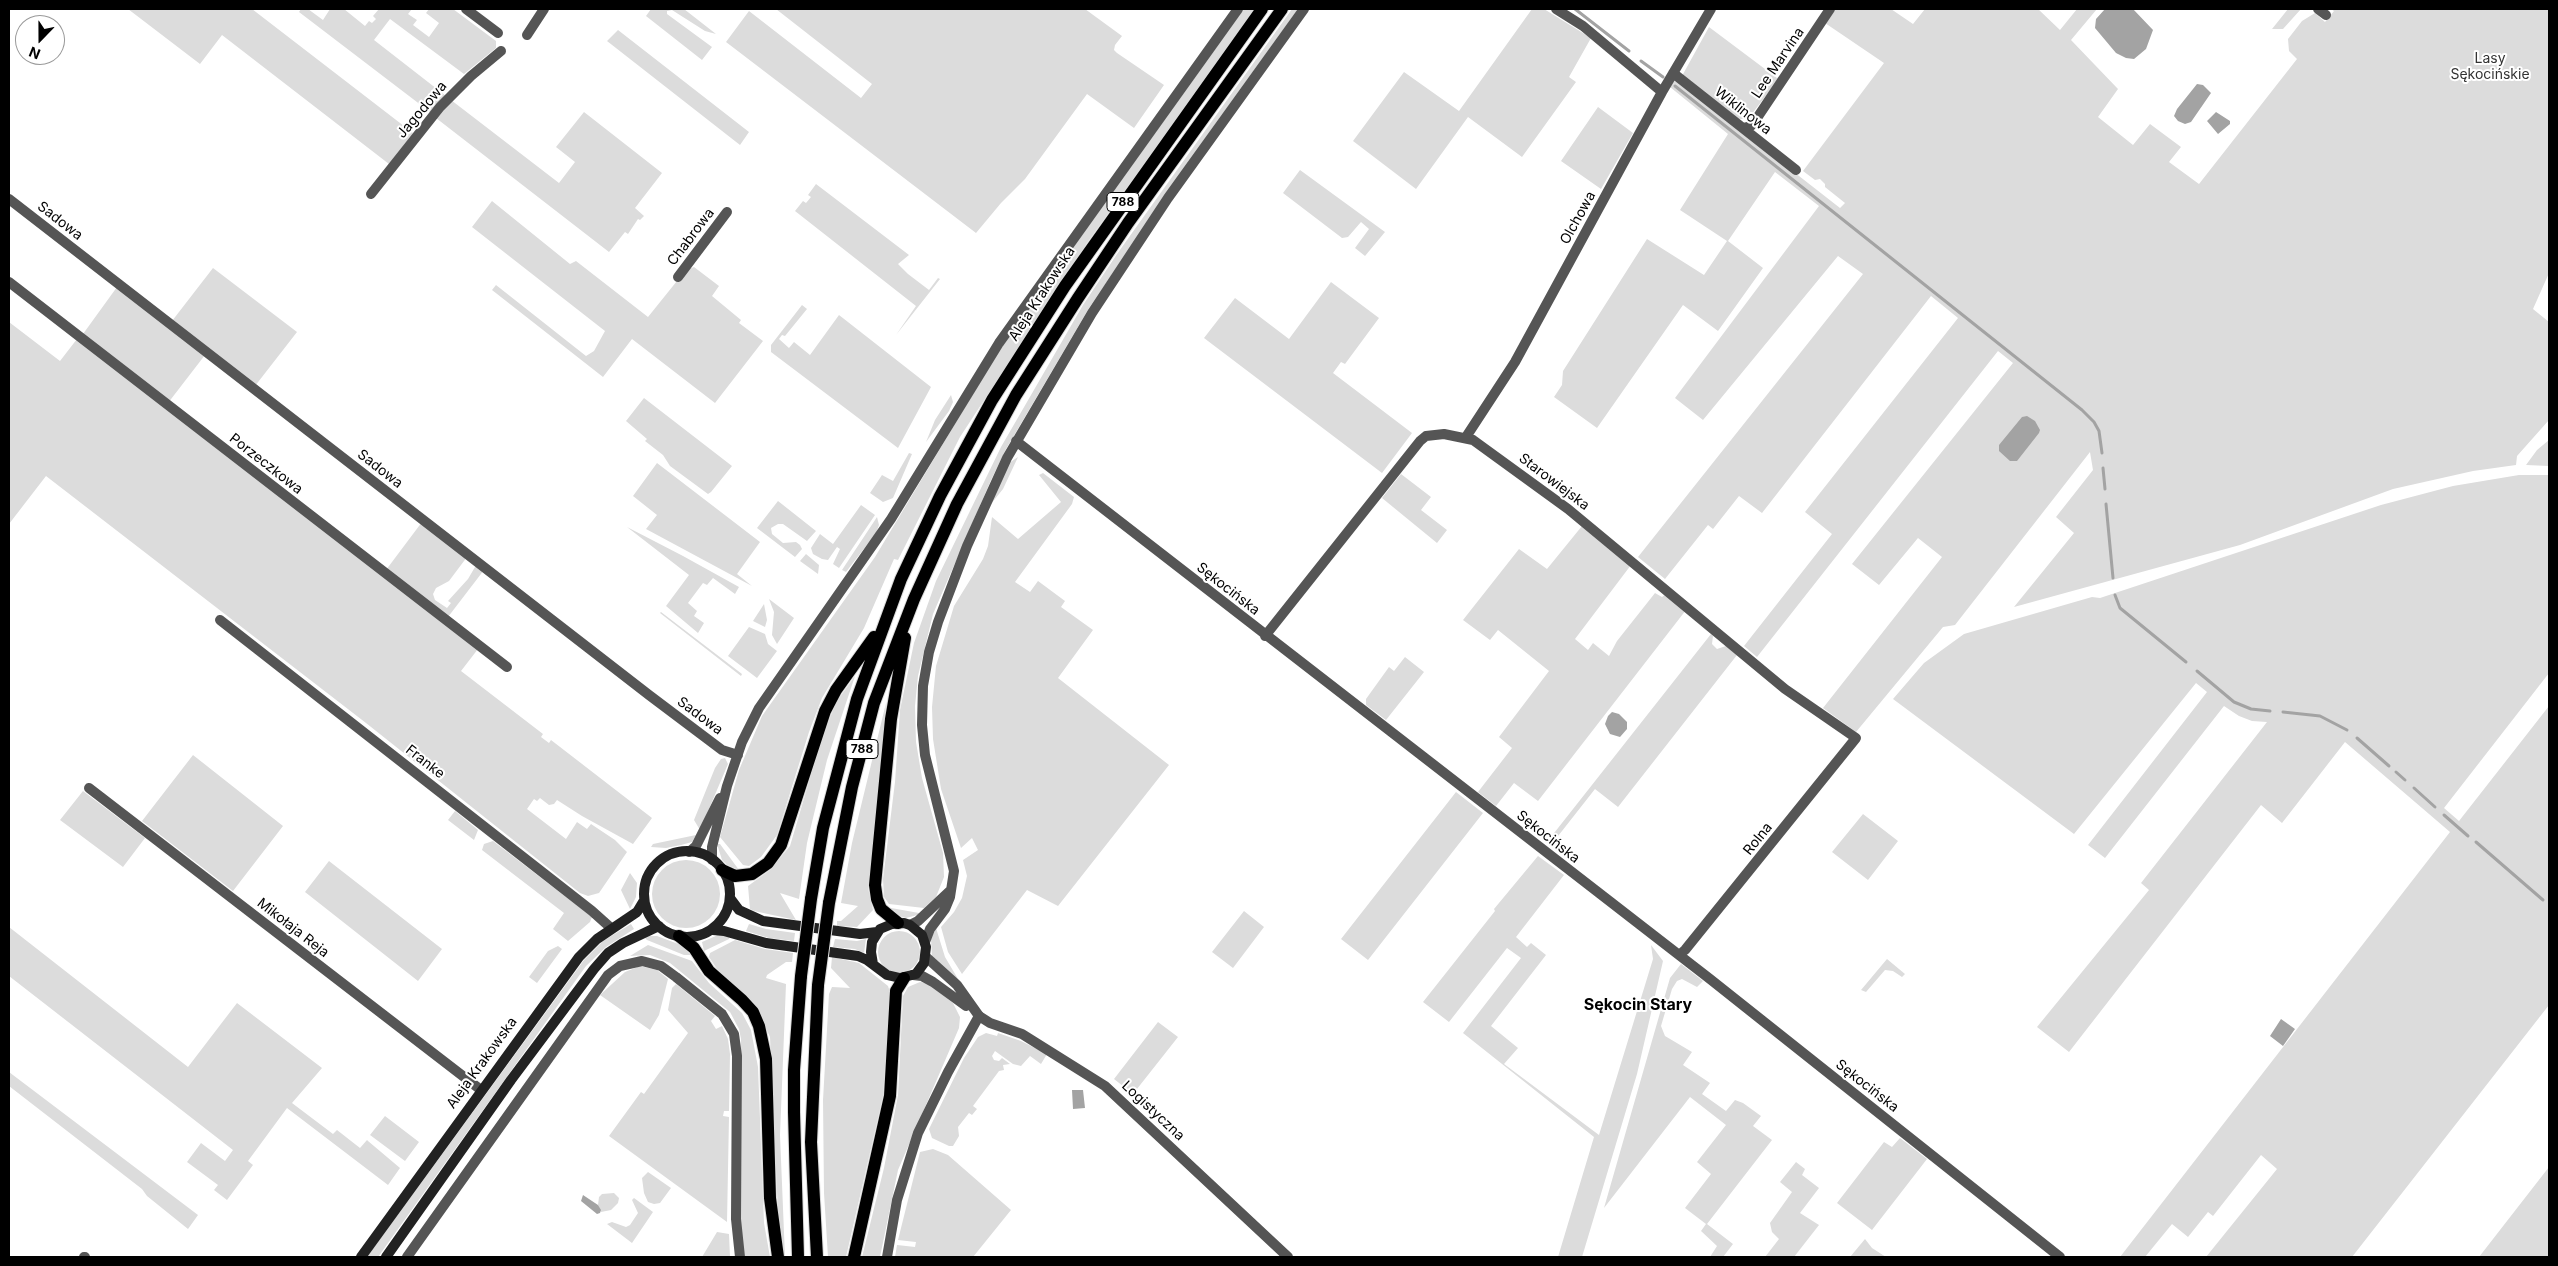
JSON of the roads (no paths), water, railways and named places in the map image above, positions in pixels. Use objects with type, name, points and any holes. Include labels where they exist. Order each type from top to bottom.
[{"type":"main road","name":"Aleja Krakowska","points":[[886,618],[917,542],[940,496],[992,400],[1026,344],[1101,233],[1262,9]]},
{"type":"main road","name":"788","points":[[817,1257],[811,1142],[818,986],[829,903],[852,787],[874,703],[914,599],[965,489],[1000,424],[1046,346],[1128,223],[1282,9]]},
{"type":"main road","points":[[854,1257],[890,1096],[896,991],[908,976],[919,970],[926,957],[926,942],[922,935],[881,909],[876,900],[875,885],[894,690],[914,599]]},
{"type":"main road","points":[[722,870],[735,876],[752,874],[768,863],[782,845],[825,711],[836,690],[886,618]]},
{"type":"main road","name":"788","points":[[798,1257],[793,1155],[794,1087],[801,976],[810,899],[823,828],[848,731],[886,618]]},
{"type":"main road","points":[[679,936],[698,936],[713,930],[724,918],[730,898],[729,885],[722,870],[712,860],[689,852],[673,853],[654,866],[647,877],[643,902],[649,915],[659,926],[679,936],[694,948],[710,971],[753,1012],[759,1026],[766,1059],[770,1198],[778,1257]]},
{"type":"main road","points":[[730,898],[739,910],[763,921],[860,934],[877,932],[887,925],[904,924]]},
{"type":"main road","name":"Aleja Krakowska","points":[[361,1257],[579,957],[611,928],[637,912],[643,902]]},
{"type":"main road","points":[[386,1257],[511,1080],[594,969],[608,953],[623,943],[640,933],[659,926]]},
{"type":"main road","points":[[713,930],[724,931],[766,943],[858,956],[873,964],[887,975],[908,976]]},
{"type":"main road","points":[[873,964],[871,947],[877,932]]},
{"type":"street","points":[[466,9],[498,33]]},
{"type":"street","points":[[528,35],[544,9]]},
{"type":"street","points":[[712,860],[712,847],[727,786],[754,718],[770,692],[891,519],[983,366],[1238,9]]},
{"type":"street","points":[[926,942],[930,929],[946,909],[952,889],[954,871],[925,754],[922,725],[926,667],[938,622],[952,584],[986,502],[1016,441],[1092,313],[1149,226],[1304,9]]},
{"type":"street","points":[[1556,9],[1584,26],[1662,92]]},
{"type":"street","name":"Olchowa","points":[[1466,437],[1515,362],[1662,92],[1712,9]]},
{"type":"street","name":"Lee Marvina","points":[[1743,128],[1751,126],[1755,121],[1830,9]]},
{"type":"street","name":"Jagodowa","points":[[371,194],[440,107],[471,76],[500,52]]},
{"type":"street","name":"Wiklinowa","points":[[1673,74],[1796,170]]},
{"type":"street","name":"Sadowa","points":[[9,199],[649,695],[722,750],[738,755]]},
{"type":"street","name":"Chabrowa","points":[[678,278],[727,212]]},
{"type":"street","name":"Porzeczkowa","points":[[9,282],[507,667]]},
{"type":"street","name":"Starowiejska","points":[[1265,636],[1420,441],[1435,434],[1466,437],[1510,466],[1580,519],[1789,692],[1856,738]]},
{"type":"street","name":"Sękocińska","points":[[1016,441],[1265,636],[1679,955],[2060,1257]]},
{"type":"street","name":"Franke","points":[[220,620],[599,916],[611,928]]},
{"type":"street","name":"Rolna","points":[[1679,955],[1686,950],[1856,738]]},
{"type":"street","points":[[689,852],[696,846],[727,786]]},
{"type":"street","name":"Mikołaja Reja","points":[[89,788],[481,1090]]},
{"type":"street","points":[[904,924],[926,914],[952,889]]},
{"type":"street","points":[[926,957],[956,985],[979,1016]]},
{"type":"street","points":[[408,1257],[608,975],[620,966],[642,961],[661,966],[676,976],[722,1014],[734,1034],[737,1056],[736,1219],[740,1257]]},
{"type":"street","points":[[908,976],[926,978],[944,988],[979,1016]]},
{"type":"street","points":[[887,1257],[897,1200],[910,1154],[931,1104],[979,1016]]},
{"type":"street","name":"Logistyczna","points":[[979,1016],[990,1023],[1022,1034],[1105,1086],[1288,1257]]},
{"type":"waterway","points":[[1575,9],[1629,51]]},
{"type":"waterway","points":[[1641,61],[1663,77]]},
{"type":"waterway","points":[[1675,86],[2082,410],[2094,422],[2099,431],[2102,453]]},
{"type":"waterway","points":[[2103,468],[2105,489]]},
{"type":"waterway","points":[[2106,504],[2113,578]]},
{"type":"waterway","points":[[2115,595],[2120,608],[2186,662]]},
{"type":"waterway","points":[[2197,671],[2234,702],[2251,709],[2270,711]]},
{"type":"waterway","points":[[2283,712],[2320,716],[2347,730]]},
{"type":"waterway","points":[[2357,738],[2389,766]]},
{"type":"waterway","points":[[2396,772],[2405,780]]},
{"type":"waterway","points":[[2414,788],[2435,807]]},
{"type":"waterway","points":[[2444,815],[2468,836]]},
{"type":"waterway","points":[[2476,842],[2543,900]]},
{"type":"district","name":"Sękocin Stary","points":[[1638,1005]]},
{"type":"park label","name":"Lasy Sękocińskie","points":[[2490,68]]}]
